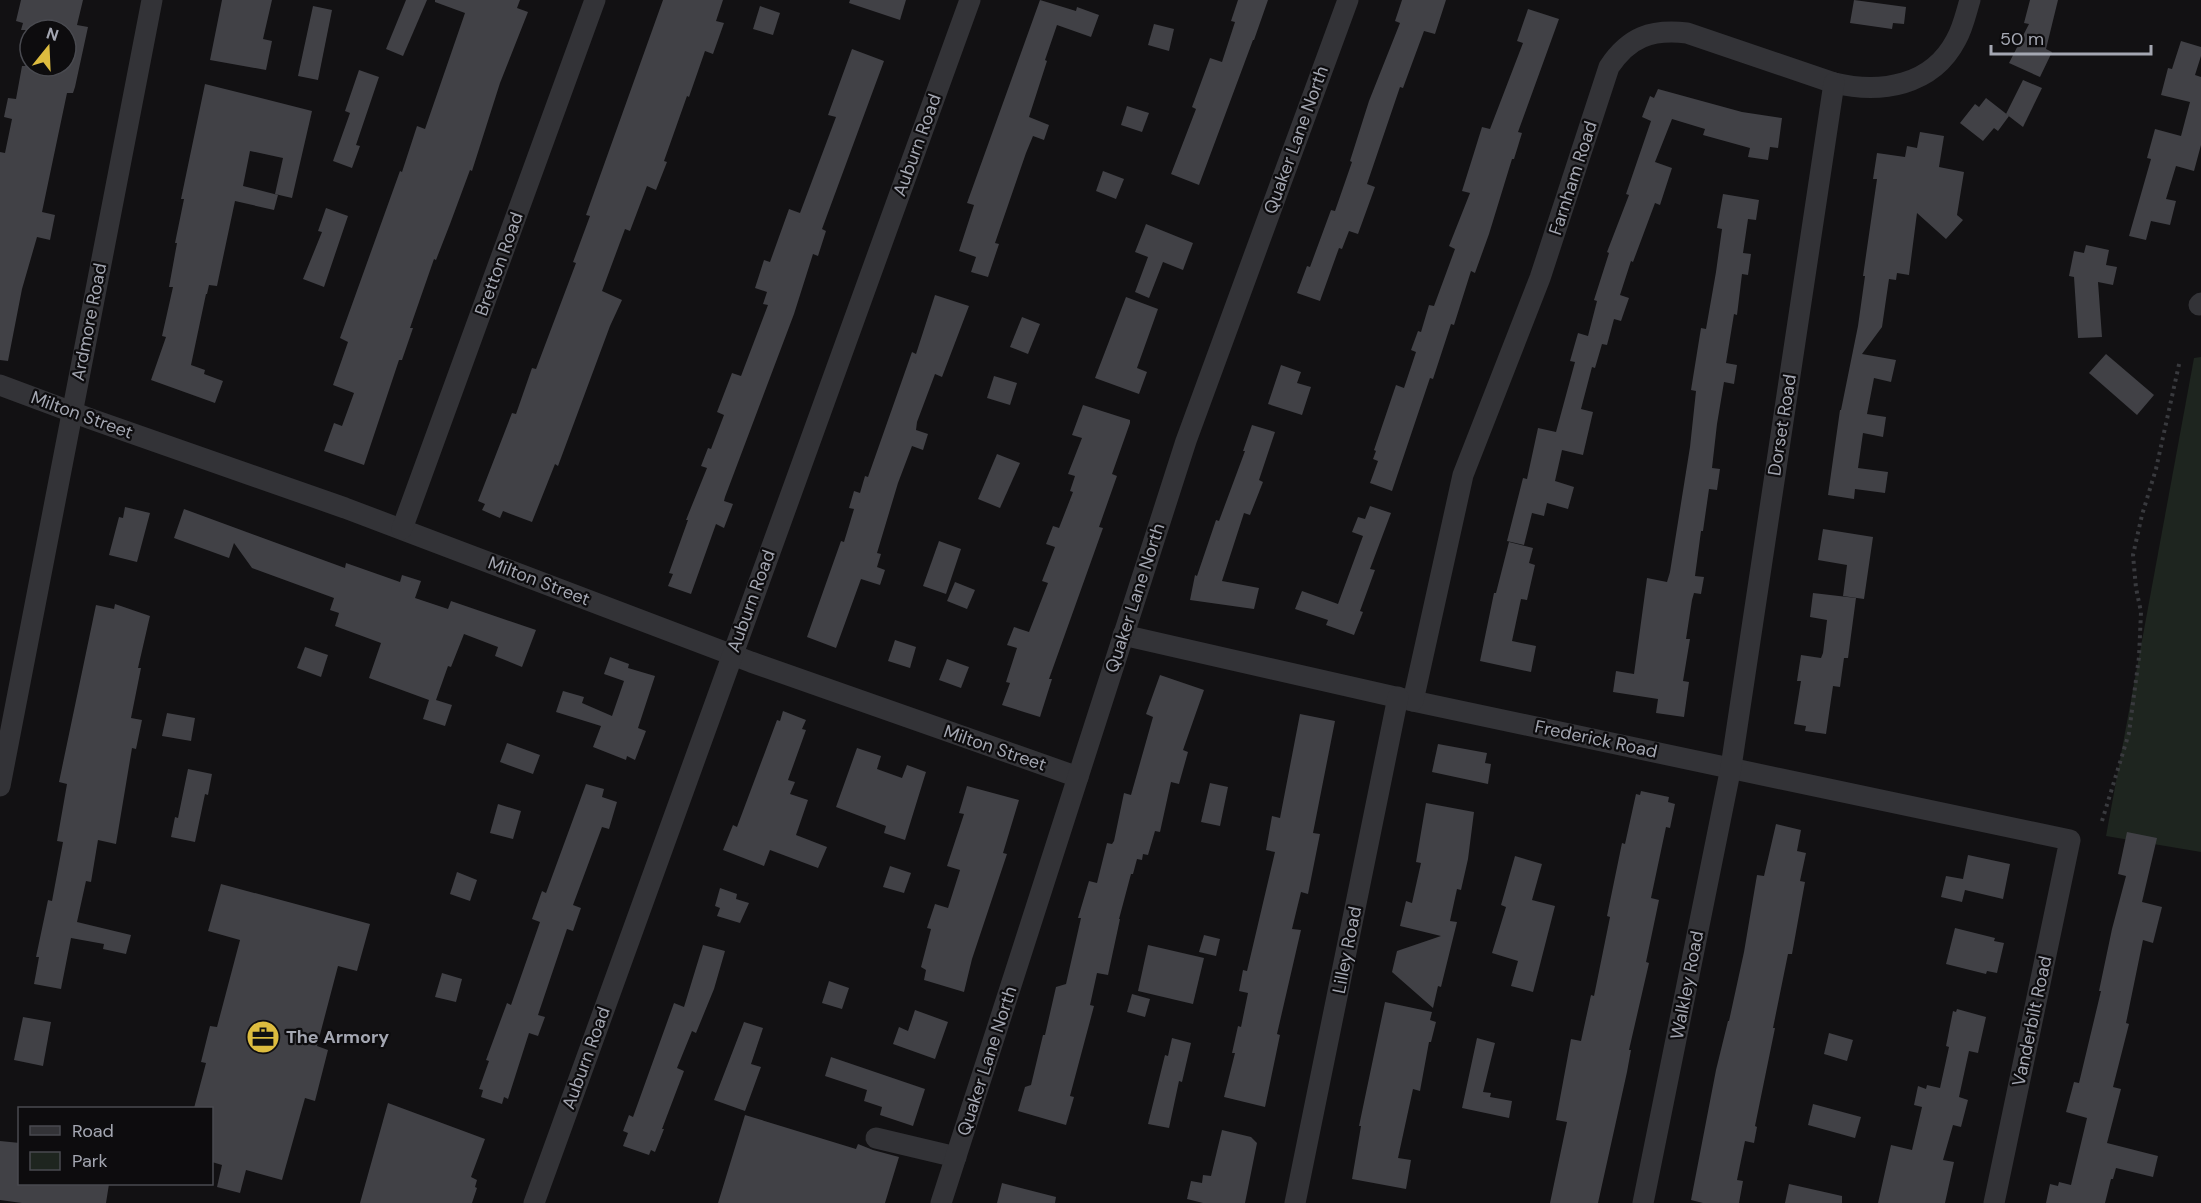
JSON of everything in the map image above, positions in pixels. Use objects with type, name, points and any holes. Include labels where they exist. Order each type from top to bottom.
[{"type":"street","name":"Ardmore Road","points":[[0,786],[152,0]]},
{"type":"street","name":"Bretton Road","points":[[402,529],[595,0]]},
{"type":"street","name":"Auburn Road","points":[[534,1203],[969,0]]},
{"type":"street","name":"Quaker Lane North","points":[[941,1203],[1186,441],[1348,0]]},
{"type":"street","name":"Farnham Road","points":[[1405,699],[1463,475],[1540,278],[1609,67],[1618,54],[1630,42],[1649,35],[1668,31],[1687,33],[1849,87],[1891,86],[1926,75],[1947,55],[1957,39],[1970,0]]},
{"type":"street","name":"Dorset Road","points":[[1731,767],[1834,83]]},
{"type":"street","name":"Milton Street","points":[[0,385],[402,529],[731,656],[1078,777]]},
{"type":"street","name":"Frederick Road","points":[[1123,635],[1405,699],[2070,840]]},
{"type":"street","name":"Lilley Road","points":[[1295,1203],[1405,699]]},
{"type":"street","name":"Walkley Road","points":[[1643,1203],[1731,767]]},
{"type":"street","name":"Vanderbilt Road","points":[[1994,1203],[2070,840]]},
{"type":"street","points":[[876,1138],[956,1157]]},
{"type":"path","points":[[2102,821],[2129,733],[2139,657],[2141,612],[2133,555],[2156,469],[2180,360]]},
{"type":"green space","points":[[2201,357],[2201,852],[2106,836],[2194,358]]},
{"type":"building","points":[[21,0],[83,0],[78,21],[78,18],[18,18],[18,22],[16,21]]},
{"type":"building","points":[[222,0],[272,0],[263,39],[272,41],[266,70],[210,60]]},
{"type":"building","points":[[406,0],[427,0],[403,56],[386,49]]},
{"type":"building","points":[[435,0],[520,0],[517,8],[528,12],[500,83],[472,171],[470,170],[436,260],[434,259],[410,328],[413,328],[402,360],[399,360],[364,465],[324,451],[334,423],[342,426],[354,393],[333,385],[348,342],[340,338],[417,126],[425,129],[465,13],[435,2]]},
{"type":"building","points":[[663,0],[723,0],[716,21],[724,23],[713,54],[705,51],[664,161],[667,162],[656,190],[647,186],[630,231],[625,229],[602,291],[622,300],[610,326],[558,466],[555,464],[532,522],[503,511],[500,518],[482,510],[485,504],[478,501],[512,413],[516,414],[532,368],[536,369],[576,263],[573,262],[590,216],[586,215]]},
{"type":"building","points":[[850,0],[906,0],[900,20],[849,3]]},
{"type":"building","points":[[1040,0],[1076,11],[1077,7],[1099,15],[1091,37],[1057,25],[1029,117],[1049,125],[1044,140],[1033,136],[1026,153],[995,243],[999,244],[988,277],[971,272],[976,257],[959,251],[974,205],[967,203]]},
{"type":"building","points":[[1238,0],[1268,0],[1199,185],[1171,174],[1196,109],[1192,107],[1210,58],[1222,62],[1235,22],[1231,21]]},
{"type":"building","points":[[1402,0],[1446,0],[1435,34],[1424,31],[1403,88],[1400,87],[1367,184],[1375,187],[1358,234],[1349,231],[1342,249],[1339,248],[1320,301],[1297,293],[1307,266],[1310,267],[1331,210],[1335,211],[1369,101],[1400,23],[1395,21]]},
{"type":"building","points":[[1854,0],[1906,7],[1904,24],[1893,23],[1892,29],[1850,23]]},
{"type":"building","points":[[2030,0],[2058,0],[2046,49],[2052,52],[2040,77],[2009,63],[2029,24],[2024,23]]},
{"type":"building","points":[[313,6],[332,10],[318,80],[298,76]]},
{"type":"building","points":[[760,6],[780,13],[773,35],[753,29]]},
{"type":"building","points":[[1528,9],[1559,19],[1518,132],[1522,133],[1489,234],[1475,273],[1471,271],[1454,325],[1451,324],[1433,379],[1430,378],[1392,491],[1370,483],[1378,461],[1373,459],[1376,451],[1374,450],[1396,385],[1404,388],[1416,352],[1411,350],[1418,331],[1421,332],[1429,305],[1434,306],[1455,249],[1449,246],[1470,193],[1462,191],[1482,127],[1490,129],[1523,43],[1517,41]]},
{"type":"building","points":[[1154,24],[1174,29],[1169,51],[1148,45]]},
{"type":"building","points":[[78,25],[88,27],[78,73]]},
{"type":"building","points":[[2181,41],[2201,47],[2201,56],[2195,75],[2201,77],[2201,145],[2194,171],[2176,166],[2166,199],[2176,201],[2170,225],[2151,221],[2146,240],[2129,236],[2151,159],[2147,158],[2155,129],[2181,136],[2190,102],[2161,95],[2168,68],[2172,69]]},
{"type":"building","points":[[852,49],[884,61],[822,229],[826,231],[818,256],[813,254],[794,314],[725,497],[724,501],[733,504],[724,528],[716,524],[691,594],[668,586],[673,574],[669,573],[688,520],[686,520],[707,468],[701,466],[708,448],[711,449],[724,415],[717,412],[732,373],[741,376],[768,305],[763,304],[767,292],[755,288],[764,260],[770,262],[789,209],[800,213],[836,117],[828,115]]},
{"type":"building","points":[[359,70],[379,77],[356,145],[360,146],[352,168],[333,161],[350,113],[345,111]]},
{"type":"building","points":[[20,78],[77,78],[73,93],[67,93],[42,212],[55,215],[50,240],[37,237],[22,289],[8,361],[0,360],[0,152],[5,153],[12,119],[4,117],[8,98],[16,99]]},
{"type":"building","points":[[2023,80],[2042,88],[2023,127],[2006,114]]},
{"type":"building","points":[[205,84],[312,111],[292,198],[275,194],[283,158],[250,151],[243,186],[278,195],[274,210],[235,201],[217,286],[209,285],[206,294],[191,365],[205,370],[204,374],[223,381],[215,403],[151,380],[166,337],[162,336],[173,287],[169,287],[184,199],[181,199]]},
{"type":"building","points":[[1658,89],[1742,112],[1782,118],[1778,148],[1770,147],[1768,160],[1748,157],[1750,148],[1703,135],[1705,129],[1672,119],[1655,162],[1672,168],[1660,205],[1655,203],[1633,262],[1631,261],[1620,295],[1629,298],[1621,321],[1614,319],[1607,345],[1602,344],[1595,368],[1592,367],[1581,409],[1593,412],[1583,455],[1562,450],[1555,481],[1574,487],[1568,509],[1547,503],[1544,516],[1532,513],[1524,545],[1507,541],[1523,478],[1527,479],[1538,428],[1556,432],[1575,362],[1570,361],[1578,333],[1588,336],[1597,301],[1594,300],[1609,253],[1607,252],[1629,195],[1626,194],[1651,121],[1642,117],[1650,96],[1654,98]]},
{"type":"building","points":[[1986,98],[2009,116],[1998,131],[1994,128],[1983,141],[1960,123],[1975,104],[1979,107]]},
{"type":"building","points":[[1127,106],[1149,113],[1142,132],[1121,125]]},
{"type":"building","points":[[1920,132],[1944,136],[1939,167],[1964,172],[1957,215],[1963,220],[1946,239],[1917,213],[1909,275],[1897,273],[1896,280],[1889,279],[1882,327],[1862,354],[1896,360],[1891,382],[1874,378],[1867,414],[1886,417],[1883,437],[1863,433],[1858,468],[1888,472],[1885,493],[1855,489],[1854,499],[1828,495],[1840,410],[1858,326],[1877,179],[1873,179],[1877,153],[1905,157],[1907,146],[1917,148]]},
{"type":"building","points":[[1103,171],[1124,179],[1116,199],[1096,191]]},
{"type":"building","points":[[1723,194],[1759,200],[1756,220],[1748,219],[1743,253],[1751,254],[1748,275],[1742,274],[1737,315],[1734,314],[1726,363],[1737,365],[1734,384],[1724,382],[1717,424],[1712,468],[1720,469],[1717,490],[1709,489],[1703,531],[1701,531],[1695,576],[1704,577],[1701,594],[1694,593],[1686,639],[1690,639],[1683,681],[1689,682],[1684,717],[1656,713],[1658,699],[1613,692],[1616,671],[1634,674],[1647,578],[1667,582],[1670,572],[1690,447],[1696,391],[1691,390],[1701,328],[1706,329],[1716,272],[1722,229],[1717,228]]},
{"type":"building","points":[[326,208],[348,216],[324,287],[303,279],[322,232],[318,231]]},
{"type":"building","points":[[1146,224],[1193,243],[1183,270],[1163,262],[1149,298],[1135,292],[1148,257],[1135,252]]},
{"type":"building","points":[[2086,245],[2109,250],[2106,265],[2117,267],[2113,285],[2098,282],[2102,337],[2078,338],[2074,277],[2069,276],[2074,251],[2084,253]]},
{"type":"building","points":[[935,295],[969,306],[942,377],[935,374],[917,422],[916,430],[928,434],[923,450],[912,446],[898,483],[877,553],[881,554],[877,567],[885,570],[880,585],[861,579],[836,648],[807,637],[841,541],[844,542],[854,509],[849,508],[854,491],[860,493],[865,476],[868,477],[912,352],[916,354]]},
{"type":"building","points":[[1126,297],[1158,309],[1137,368],[1147,372],[1139,394],[1095,378]]},
{"type":"building","points":[[1022,317],[1040,324],[1028,354],[1010,347]]},
{"type":"building","points":[[2106,354],[2154,395],[2137,415],[2089,373]]},
{"type":"building","points":[[1281,365],[1301,372],[1297,383],[1311,387],[1302,415],[1268,404]]},
{"type":"building","points":[[994,376],[1017,383],[1010,405],[987,398]]},
{"type":"building","points":[[1083,405],[1130,420],[1130,423],[1112,474],[1117,476],[1099,527],[1103,528],[1049,679],[1052,679],[1040,717],[1002,705],[1010,683],[1006,682],[1017,648],[1007,645],[1014,627],[1029,632],[1048,583],[1042,581],[1055,547],[1046,544],[1053,526],[1059,528],[1073,492],[1070,491],[1075,476],[1068,474],[1082,438],[1072,435]]},
{"type":"building","points":[[1252,425],[1275,432],[1259,480],[1263,482],[1250,515],[1244,513],[1222,581],[1259,588],[1254,609],[1190,600],[1195,575],[1197,576],[1216,520],[1219,521],[1245,451],[1243,451]]},
{"type":"building","points":[[997,454],[1020,463],[1000,508],[978,499]]},
{"type":"building","points":[[1370,506],[1391,513],[1370,569],[1375,570],[1354,635],[1326,625],[1328,620],[1295,609],[1302,591],[1338,604],[1363,536],[1352,532],[1358,517],[1365,519]]},
{"type":"building","points":[[125,507],[150,513],[137,562],[109,555],[119,517],[123,518]]},
{"type":"building","points":[[184,509],[345,568],[346,563],[400,582],[402,575],[421,581],[415,598],[448,609],[451,601],[536,630],[522,667],[495,656],[498,647],[464,634],[451,667],[448,666],[436,700],[452,705],[445,726],[423,719],[429,700],[369,678],[381,643],[335,626],[339,613],[330,610],[334,598],[252,568],[234,543],[229,558],[174,538]]},
{"type":"building","points":[[1823,529],[1873,537],[1864,599],[1843,596],[1847,565],[1818,560]]},
{"type":"building","points":[[939,541],[961,549],[946,594],[923,586]]},
{"type":"building","points":[[1509,542],[1533,548],[1529,563],[1535,565],[1527,600],[1521,599],[1512,641],[1536,646],[1531,672],[1480,661],[1494,593],[1496,593]]},
{"type":"building","points":[[955,582],[975,590],[967,609],[947,601]]},
{"type":"building","points":[[1813,593],[1856,598],[1848,658],[1844,658],[1840,687],[1833,686],[1826,734],[1805,731],[1806,726],[1794,724],[1801,681],[1797,681],[1801,655],[1821,658],[1823,653],[1827,620],[1810,617]]},
{"type":"building","points":[[115,604],[150,616],[138,668],[141,668],[131,718],[142,720],[136,749],[132,748],[116,844],[98,840],[91,882],[86,881],[77,922],[131,935],[126,954],[103,949],[104,944],[71,938],[61,989],[34,984],[39,957],[36,957],[48,900],[52,901],[63,842],[57,841],[67,784],[59,782],[96,605],[114,609]]},
{"type":"building","points":[[895,640],[916,647],[910,668],[888,661]]},
{"type":"building","points":[[305,647],[328,655],[321,677],[297,668]]},
{"type":"building","points":[[610,657],[629,664],[628,668],[655,676],[638,728],[646,731],[635,760],[627,756],[626,760],[593,747],[601,726],[556,712],[563,691],[584,697],[582,703],[612,716],[624,681],[604,674]]},
{"type":"building","points":[[947,659],[969,667],[961,688],[939,680]]},
{"type":"building","points":[[1160,675],[1204,690],[1183,750],[1188,752],[1179,784],[1171,782],[1160,832],[1155,831],[1148,855],[1143,854],[1142,860],[1137,859],[1133,874],[1131,874],[1108,975],[1097,973],[1090,1005],[1094,1006],[1070,1096],[1074,1097],[1066,1125],[1018,1111],[1025,1087],[1031,1085],[1056,987],[1066,984],[1081,918],[1078,918],[1089,881],[1097,883],[1107,843],[1112,844],[1114,841],[1124,793],[1131,795],[1153,717],[1146,714]]},
{"type":"building","points":[[783,711],[806,720],[802,729],[806,730],[788,780],[795,782],[790,794],[808,800],[796,835],[827,847],[818,868],[770,850],[764,866],[723,850],[733,825],[737,827],[777,720],[780,721]]},
{"type":"building","points":[[167,713],[195,718],[191,741],[162,736]]},
{"type":"building","points":[[1300,714],[1335,721],[1313,833],[1320,834],[1308,894],[1301,892],[1292,929],[1301,930],[1277,1034],[1280,1035],[1265,1107],[1224,1097],[1235,1053],[1232,1053],[1238,1026],[1241,1027],[1248,993],[1239,991],[1243,970],[1247,971],[1275,852],[1266,850],[1272,816],[1280,818]]},
{"type":"building","points":[[507,743],[540,755],[533,774],[500,762]]},
{"type":"building","points":[[1438,744],[1487,753],[1485,763],[1491,764],[1488,784],[1432,772]]},
{"type":"building","points":[[857,748],[881,756],[877,769],[902,778],[907,765],[926,772],[905,840],[884,833],[886,826],[836,807]]},
{"type":"building","points":[[188,769],[212,774],[208,795],[205,794],[195,842],[171,837],[175,817],[178,818]]},
{"type":"building","points":[[1210,783],[1228,787],[1220,826],[1201,822]]},
{"type":"building","points":[[586,784],[604,789],[602,797],[617,802],[609,829],[602,827],[573,905],[581,908],[573,931],[567,929],[538,1015],[545,1017],[538,1036],[529,1033],[508,1099],[504,1097],[502,1104],[481,1097],[483,1090],[479,1089],[489,1061],[486,1060],[507,1003],[511,1005],[540,922],[532,919],[542,891],[546,893]]},
{"type":"building","points":[[967,786],[1019,800],[1003,853],[1007,854],[972,959],[964,992],[924,980],[926,970],[921,967],[931,929],[927,928],[935,904],[948,908],[960,870],[947,866],[964,814],[959,813]]},
{"type":"building","points":[[1641,791],[1669,797],[1668,802],[1675,804],[1670,828],[1666,827],[1651,898],[1659,900],[1646,962],[1649,963],[1629,1050],[1631,1050],[1627,1072],[1598,1203],[1550,1203],[1567,1122],[1556,1120],[1571,1039],[1581,1041],[1591,995],[1594,996],[1622,843],[1625,844],[1636,794],[1640,795]]},
{"type":"building","points":[[1426,803],[1474,812],[1468,859],[1461,890],[1457,889],[1450,921],[1457,922],[1441,987],[1438,986],[1433,1008],[1392,972],[1397,951],[1441,936],[1400,926],[1406,901],[1412,903],[1421,863],[1416,862]]},
{"type":"building","points":[[498,804],[521,811],[513,839],[490,833]]},
{"type":"building","points":[[1776,824],[1801,830],[1797,851],[1806,853],[1800,881],[1805,882],[1792,954],[1788,954],[1773,1028],[1775,1028],[1755,1126],[1757,1127],[1754,1143],[1745,1141],[1737,1180],[1743,1181],[1739,1203],[1703,1203],[1691,1200],[1716,1070],[1744,952],[1757,875],[1764,876]]},
{"type":"building","points":[[2127,832],[2157,838],[2142,902],[2162,907],[2153,943],[2143,940],[2126,1023],[2129,1024],[2113,1087],[2121,1089],[2107,1143],[2158,1156],[2153,1177],[2116,1168],[2105,1203],[2046,1203],[2050,1184],[2058,1186],[2059,1182],[2071,1185],[2087,1118],[2066,1112],[2074,1082],[2079,1083],[2101,991],[2099,991],[2112,929],[2126,876],[2118,874]]},
{"type":"building","points":[[1968,855],[2010,864],[2003,899],[1965,890],[1962,902],[1941,897],[1946,876],[1963,879]]},
{"type":"building","points":[[1515,856],[1542,864],[1532,900],[1555,906],[1533,992],[1511,986],[1518,961],[1492,953],[1506,907],[1501,905]]},
{"type":"building","points":[[890,866],[911,873],[904,893],[883,887]]},
{"type":"building","points":[[457,872],[477,880],[470,901],[450,894]]},
{"type":"building","name":"The Armory","points":[[221,884],[370,924],[357,971],[338,966],[317,1046],[328,1050],[315,1101],[305,1098],[282,1180],[246,1170],[240,1193],[217,1187],[222,1165],[213,1162],[213,1107],[194,1107],[206,1063],[201,1062],[210,1026],[217,1027],[240,940],[208,931]]},
{"type":"building","points":[[720,888],[737,894],[736,899],[749,903],[740,923],[717,916],[720,908],[715,906]]},
{"type":"building","points":[[1955,928],[1995,938],[1994,941],[2004,943],[1997,973],[1987,971],[1986,974],[1946,964]]},
{"type":"building","points":[[1204,935],[1220,939],[1216,956],[1199,952]]},
{"type":"building","points":[[703,945],[725,951],[714,989],[696,1033],[692,1031],[677,1068],[684,1071],[662,1129],[664,1129],[655,1152],[651,1150],[649,1155],[623,1146],[628,1133],[623,1131],[629,1115],[633,1117],[674,1003],[684,1007]]},
{"type":"building","points":[[1148,945],[1204,958],[1193,1004],[1138,991]]},
{"type":"building","points":[[442,973],[462,979],[456,1002],[435,997]]},
{"type":"building","points":[[829,981],[849,988],[842,1009],[822,1003]]},
{"type":"building","points":[[1132,994],[1150,999],[1145,1017],[1127,1012]]},
{"type":"building","points":[[1385,1002],[1432,1012],[1430,1020],[1436,1022],[1431,1042],[1429,1042],[1420,1091],[1413,1089],[1398,1158],[1411,1160],[1406,1189],[1352,1179],[1361,1126],[1359,1126]]},
{"type":"building","points":[[1957,1009],[1986,1017],[1978,1053],[1969,1051],[1959,1097],[1968,1100],[1961,1127],[1953,1125],[1943,1160],[1954,1162],[1945,1203],[1878,1203],[1891,1145],[1912,1150],[1922,1107],[1914,1105],[1918,1086],[1926,1089],[1927,1085],[1940,1088],[1949,1047],[1946,1046],[1953,1011],[1956,1012]]},
{"type":"building","points":[[915,1010],[948,1022],[935,1059],[893,1044],[899,1027],[908,1031]]},
{"type":"building","points":[[23,1017],[51,1022],[43,1066],[14,1060]]},
{"type":"building","points":[[744,1022],[763,1028],[751,1064],[761,1067],[745,1111],[714,1100]]},
{"type":"building","points":[[1829,1033],[1853,1040],[1847,1061],[1824,1054]]},
{"type":"building","points":[[1172,1038],[1191,1043],[1182,1082],[1179,1081],[1169,1128],[1148,1124],[1165,1055],[1168,1056]]},
{"type":"building","points":[[1477,1038],[1495,1043],[1483,1092],[1491,1093],[1490,1097],[1512,1101],[1509,1118],[1462,1108]]},
{"type":"building","points":[[831,1057],[925,1089],[913,1126],[880,1115],[882,1107],[864,1101],[867,1090],[825,1076]]},
{"type":"building","points":[[388,1103],[485,1139],[471,1177],[477,1180],[472,1203],[360,1203]]},
{"type":"building","points":[[1813,1104],[1861,1117],[1855,1138],[1808,1125]]},
{"type":"building","points":[[745,1115],[856,1149],[858,1144],[899,1157],[885,1203],[718,1203]]},
{"type":"building","points":[[1222,1130],[1251,1137],[1257,1143],[1245,1203],[1203,1203],[1187,1199],[1191,1181],[1202,1183],[1203,1175],[1211,1176]]},
{"type":"building","points":[[0,1141],[18,1143],[18,1185],[109,1185],[106,1203],[22,1203],[0,1200]]},
{"type":"building","points":[[1002,1183],[1056,1197],[1055,1203],[997,1203]]},
{"type":"building","points":[[1789,1184],[1842,1196],[1842,1203],[1785,1203]]},
{"type":"place","name":"The Armory","points":[[263,1037]]}]
